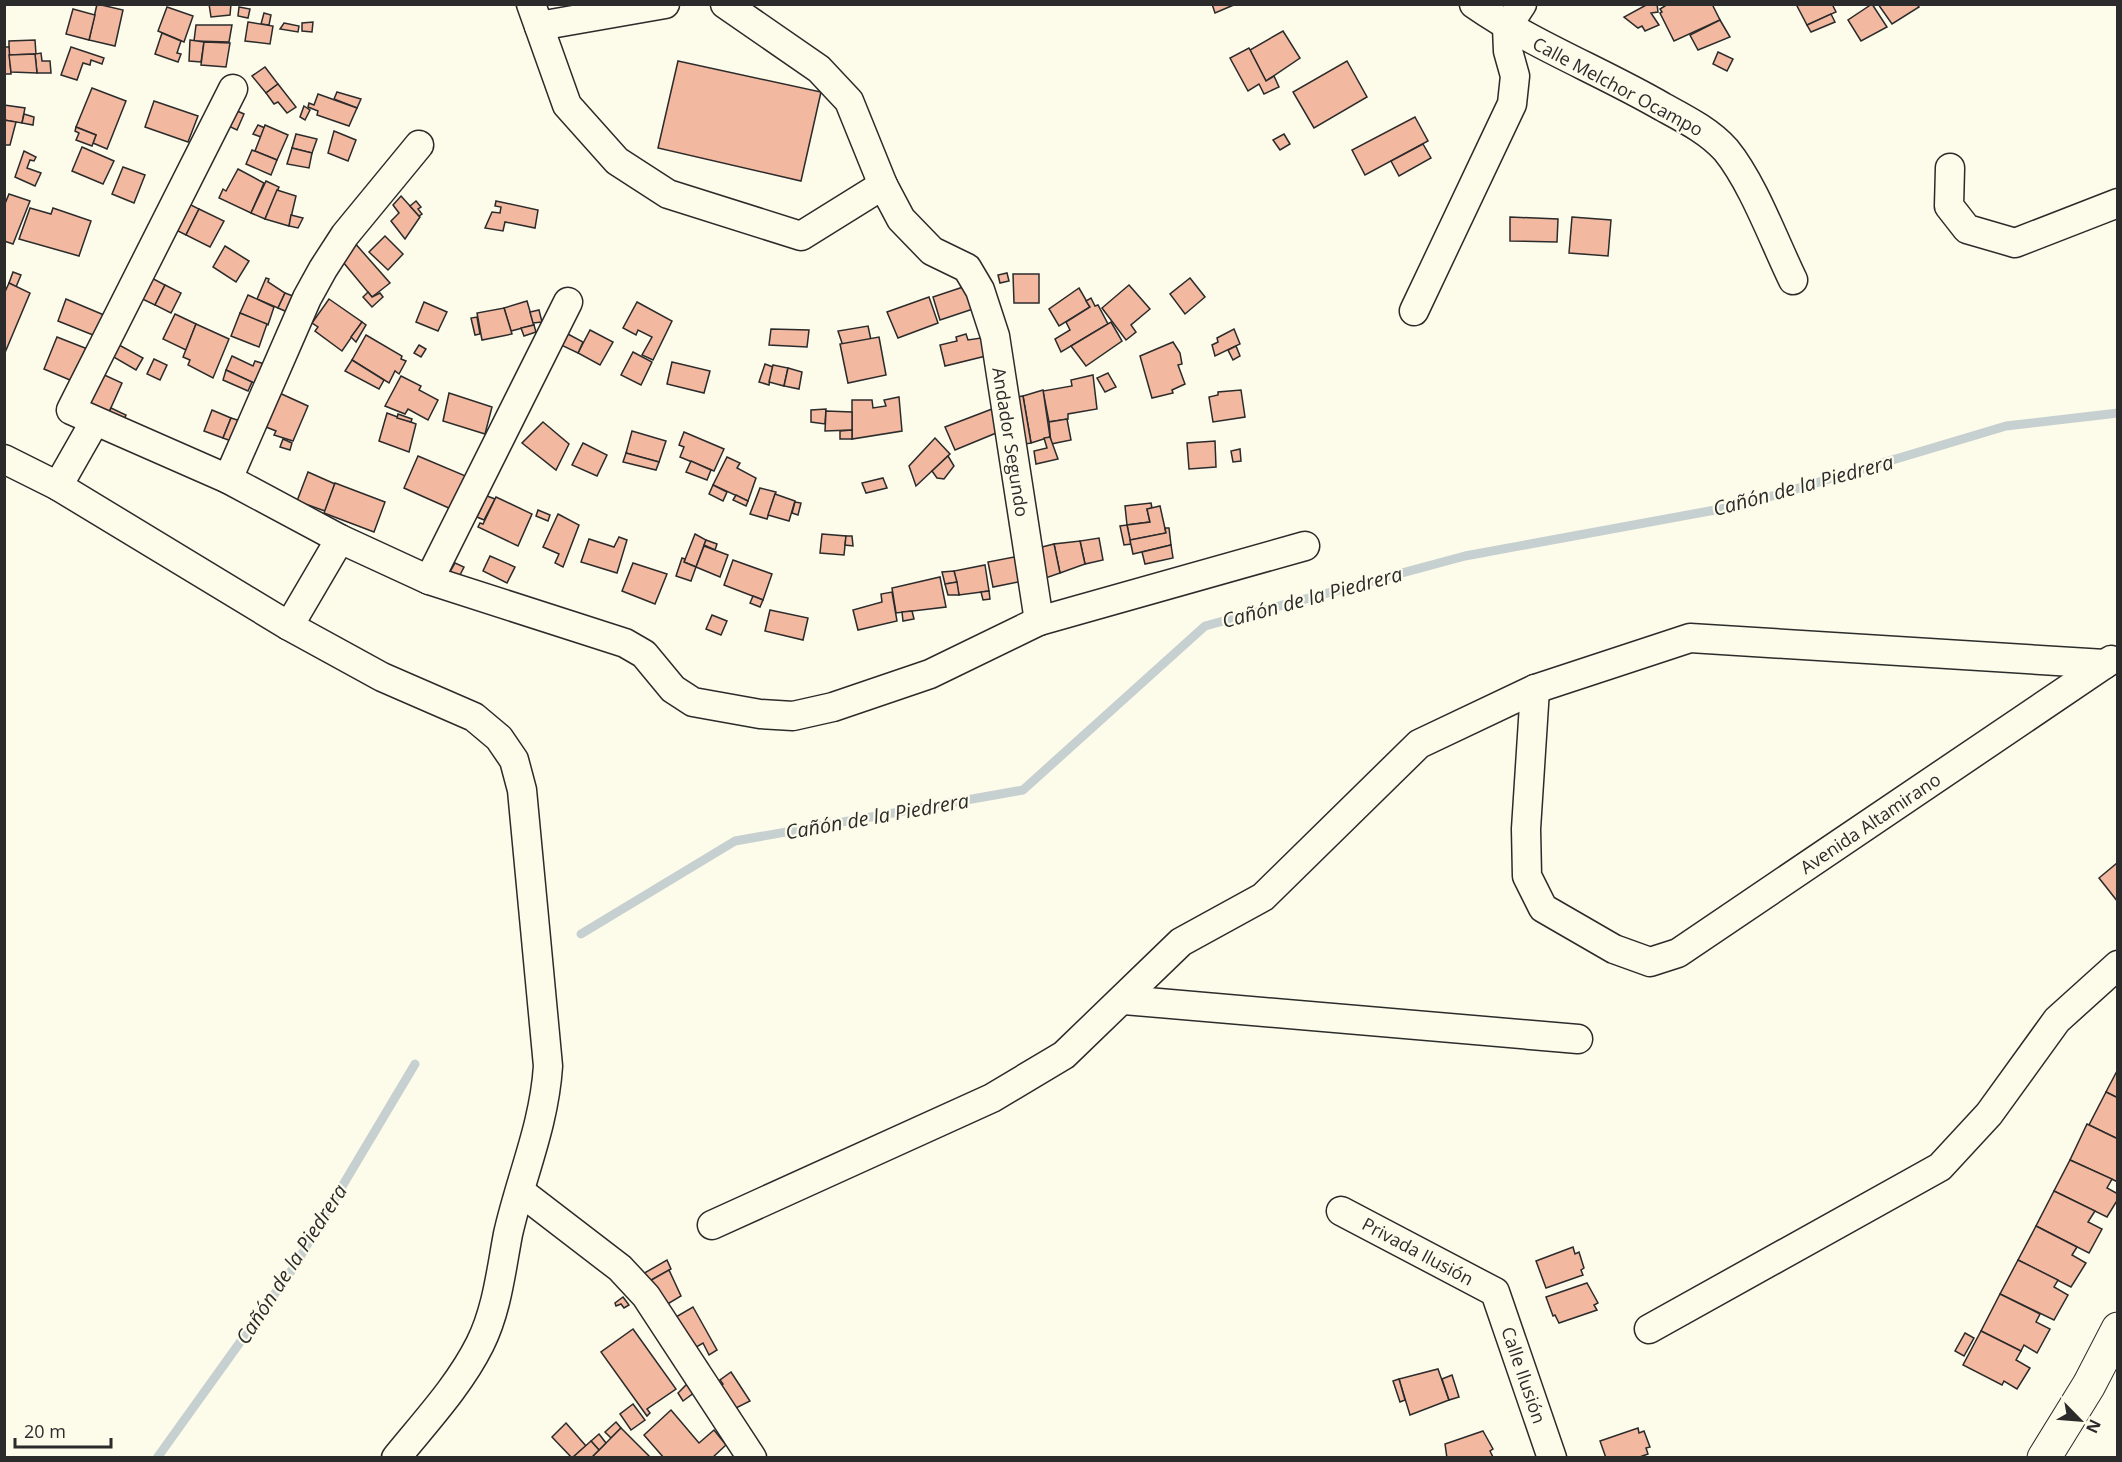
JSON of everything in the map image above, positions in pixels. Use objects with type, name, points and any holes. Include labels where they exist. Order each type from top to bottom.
[{"type":"street","points":[[665,4],[535,15],[567,105],[617,161],[668,194],[801,236],[883,185],[849,101],[819,69],[725,4]]},
{"type":"street","name":"Calle Melchor Ocampo","points":[[1474,4],[1514,16],[1599,71],[1706,132],[1726,150],[1742,173],[1793,280]]},
{"type":"street","points":[[1414,311],[1512,104],[1515,76],[1508,51],[1514,16]]},
{"type":"street","points":[[233,89],[71,410],[228,479],[340,539],[429,580],[625,643],[644,654],[673,690],[693,702],[760,714],[793,716],[833,707],[930,674],[1039,621],[1305,546]]},
{"type":"street","points":[[228,479],[307,298],[323,269],[345,235],[418,145]]},
{"type":"street","points":[[1950,168],[1949,206],[1967,229],[2015,243],[2118,203]]},
{"type":"street","name":"Andador Segundo","points":[[883,185],[901,219],[932,251],[967,268],[980,290],[994,336],[1039,621]]},
{"type":"street","points":[[429,580],[568,302]]},
{"type":"street","points":[[58,486],[95,421]]},
{"type":"street","points":[[4,459],[58,486],[289,626],[382,677],[474,717],[499,738],[514,760],[522,790],[548,1066],[546,1096],[540,1129],[509,1233],[494,1307],[480,1344],[452,1389],[396,1458]]},
{"type":"street","points":[[289,626],[340,539]]},
{"type":"street","points":[[712,1225],[992,1098],[1064,1055],[1124,1000],[1181,942],[1263,897],[1419,744],[1535,689],[1690,638],[2111,660]]},
{"type":"street","name":"Avenida Altamirano","points":[[1535,689],[1526,829],[1527,876],[1544,908],[1614,949],[1650,962],[1678,953],[2111,660]]},
{"type":"street","points":[[1649,1329],[1940,1167],[1989,1114],[2058,1020],[2118,965]]},
{"type":"street","points":[[1124,1000],[1578,1039]]},
{"type":"street","points":[[521,1192],[620,1268],[646,1296],[752,1458]]},
{"type":"street","name":"Privada Ilusión","points":[[1341,1210],[1495,1292]]},
{"type":"street","name":"Calle Ilusión","points":[[1495,1292],[1552,1458]]},
{"type":"street","points":[[2044,1458],[2089,1385],[2118,1329]]},
{"type":"building","points":[[97,4],[123,10],[115,46],[89,40]]},
{"type":"building","points":[[209,4],[231,4],[230,15],[211,17]]},
{"type":"building","points":[[1212,4],[1236,4],[1215,13]]},
{"type":"building","points":[[1648,4],[1657,4],[1658,12],[1651,13],[1659,25],[1645,31],[1642,26],[1638,28],[1624,17]]},
{"type":"building","points":[[1668,4],[1712,4],[1720,20],[1674,41],[1660,13],[1662,12],[1660,9]]},
{"type":"building","points":[[1796,4],[1832,4],[1836,12],[1807,25]]},
{"type":"building","points":[[1872,4],[1887,27],[1861,41],[1848,20]]},
{"type":"building","points":[[1878,4],[1917,4],[1919,7],[1892,24]]},
{"type":"building","points":[[167,7],[193,16],[184,42],[158,31]]},
{"type":"building","points":[[239,7],[250,9],[248,18],[238,16]]},
{"type":"building","points":[[73,9],[95,15],[89,40],[66,34]]},
{"type":"building","points":[[264,13],[271,15],[269,25],[261,24]]},
{"type":"building","points":[[1831,14],[1835,22],[1811,32],[1807,25]]},
{"type":"building","points":[[1720,20],[1730,37],[1698,50],[1690,35]]},
{"type":"building","points":[[248,22],[273,26],[270,44],[245,41]]},
{"type":"building","points":[[313,22],[312,32],[302,31],[302,23]]},
{"type":"building","points":[[284,23],[299,26],[298,32],[280,29]]},
{"type":"building","points":[[196,25],[232,25],[229,42],[194,41]]},
{"type":"building","points":[[1283,31],[1300,58],[1266,81],[1250,50]]},
{"type":"building","points":[[162,33],[181,41],[177,53],[181,54],[178,62],[155,54]]},
{"type":"building","points":[[35,40],[36,54],[9,55],[9,41]]},
{"type":"building","points":[[190,40],[204,42],[201,62],[189,61]]},
{"type":"building","points":[[204,42],[230,43],[226,67],[201,65]]},
{"type":"building","points":[[4,47],[9,47],[11,74],[4,74]]},
{"type":"building","points":[[71,47],[104,58],[102,64],[91,60],[90,65],[83,63],[77,80],[61,75]]},
{"type":"building","points":[[1249,48],[1266,81],[1274,76],[1279,87],[1264,94],[1259,84],[1248,91],[1230,58]]},
{"type":"building","points":[[1718,52],[1733,59],[1727,71],[1713,64]]},
{"type":"building","points":[[41,53],[42,61],[50,61],[51,73],[37,73],[35,54]]},
{"type":"building","points":[[35,54],[37,73],[11,72],[9,55]]},
{"type":"building","points":[[678,61],[821,92],[801,181],[658,148]]},
{"type":"building","points":[[1347,61],[1367,97],[1314,128],[1293,92]]},
{"type":"building","points":[[265,67],[278,84],[266,93],[252,76]]},
{"type":"building","points":[[278,84],[296,107],[287,113],[278,102],[274,104],[266,93]]},
{"type":"building","points":[[92,88],[126,101],[107,149],[93,143],[96,135],[76,127]]},
{"type":"building","points":[[337,92],[361,99],[357,108],[334,99]]},
{"type":"building","points":[[318,94],[357,108],[349,126],[317,115],[318,111],[308,107],[309,103],[314,105]]},
{"type":"building","points":[[154,101],[198,116],[188,142],[145,127]]},
{"type":"building","points":[[4,105],[25,108],[22,123],[4,120]]},
{"type":"building","points":[[304,106],[310,110],[305,120],[300,117]]},
{"type":"building","points":[[228,107],[244,114],[237,130],[220,122]]},
{"type":"building","points":[[24,114],[34,117],[33,125],[22,123]]},
{"type":"building","points":[[1415,117],[1428,141],[1365,175],[1352,150]]},
{"type":"building","points":[[4,120],[16,122],[10,145],[4,145]]},
{"type":"building","points":[[258,125],[265,128],[261,137],[253,134]]},
{"type":"building","points":[[265,125],[288,135],[277,160],[255,151]]},
{"type":"building","points":[[76,127],[96,135],[92,146],[76,140],[79,133],[75,131]]},
{"type":"building","points":[[334,131],[356,140],[348,161],[328,153]]},
{"type":"building","points":[[296,134],[317,139],[312,153],[292,148]]},
{"type":"building","points":[[1284,134],[1290,144],[1280,150],[1273,140]]},
{"type":"building","points":[[1423,144],[1431,158],[1399,176],[1391,161]]},
{"type":"building","points":[[82,147],[114,161],[103,184],[72,171]]},
{"type":"building","points":[[292,148],[312,153],[309,168],[287,164]]},
{"type":"building","points":[[252,150],[277,160],[271,175],[246,164]]},
{"type":"building","points":[[24,151],[36,157],[34,161],[30,160],[27,168],[41,173],[35,186],[15,177]]},
{"type":"building","points":[[123,167],[145,175],[134,203],[112,194]]},
{"type":"building","points":[[238,169],[264,183],[251,213],[219,198],[223,189],[226,191]]},
{"type":"building","points":[[266,181],[279,187],[265,219],[251,213]]},
{"type":"building","points":[[277,190],[296,196],[289,226],[265,219]]},
{"type":"building","points":[[9,194],[30,201],[13,244],[4,241],[4,206]]},
{"type":"building","points":[[401,196],[420,217],[405,239],[391,221],[399,213],[393,205]]},
{"type":"building","points":[[416,201],[421,207],[418,209],[422,214],[419,216],[410,206]]},
{"type":"building","points":[[496,201],[538,210],[535,228],[505,222],[503,231],[485,228],[492,212],[500,213],[501,207],[495,206]]},
{"type":"building","points":[[187,203],[199,209],[186,235],[174,229]]},
{"type":"building","points":[[30,208],[51,214],[53,208],[91,221],[79,256],[19,239]]},
{"type":"building","points":[[199,209],[224,221],[210,247],[186,235]]},
{"type":"building","points":[[291,215],[303,218],[298,228],[289,226]]},
{"type":"building","points":[[1510,217],[1558,219],[1557,242],[1510,241]]},
{"type":"building","points":[[1572,217],[1611,220],[1608,256],[1569,253]]},
{"type":"building","points":[[385,236],[403,254],[388,270],[369,252]]},
{"type":"building","points":[[353,241],[390,283],[372,297],[338,256]]},
{"type":"building","points":[[225,246],[249,261],[236,282],[213,267]]},
{"type":"building","points":[[13,272],[21,275],[16,287],[9,283]]},
{"type":"building","points":[[1007,273],[1009,281],[1000,283],[998,275]]},
{"type":"building","points":[[1013,274],[1039,274],[1039,303],[1014,303]]},
{"type":"building","points":[[146,275],[165,285],[155,305],[136,296]]},
{"type":"building","points":[[266,278],[269,279],[268,282],[285,293],[278,308],[257,299]]},
{"type":"building","points":[[1190,278],[1205,297],[1185,314],[1170,294]]},
{"type":"building","points":[[9,283],[30,293],[4,355],[4,294]]},
{"type":"building","points":[[165,285],[181,293],[171,313],[155,305]]},
{"type":"building","points":[[969,285],[976,308],[940,320],[933,297]]},
{"type":"building","points":[[1129,285],[1150,309],[1131,325],[1136,332],[1126,340],[1102,308]]},
{"type":"building","points":[[1079,288],[1090,307],[1059,326],[1049,309]]},
{"type":"building","points":[[368,292],[372,297],[380,293],[383,297],[372,307],[363,297]]},
{"type":"building","points":[[285,293],[298,298],[292,314],[278,308]]},
{"type":"building","points":[[248,295],[274,307],[268,325],[240,313]]},
{"type":"building","points":[[929,297],[938,323],[898,338],[887,312]]},
{"type":"building","points":[[1091,298],[1095,306],[1098,305],[1108,324],[1061,352],[1055,339],[1070,330],[1066,322],[1090,307],[1086,301]]},
{"type":"building","points":[[66,299],[111,318],[103,339],[58,321]]},
{"type":"building","points":[[329,299],[362,322],[342,351],[315,331],[318,327],[312,323]]},
{"type":"building","points":[[527,301],[534,325],[511,331],[504,308]]},
{"type":"building","points":[[424,302],[447,312],[438,331],[416,322]]},
{"type":"building","points":[[637,302],[672,321],[653,360],[642,355],[652,337],[638,330],[636,335],[623,328]]},
{"type":"building","points":[[504,308],[512,334],[482,340],[477,313]]},
{"type":"building","points":[[539,310],[542,322],[533,323],[530,312]]},
{"type":"building","points":[[240,313],[267,324],[259,347],[231,336]]},
{"type":"building","points":[[175,314],[196,324],[186,350],[163,339]]},
{"type":"building","points":[[477,317],[480,334],[475,335],[471,318]]},
{"type":"building","points":[[362,322],[366,325],[356,342],[351,337]]},
{"type":"building","points":[[1111,322],[1122,341],[1086,366],[1071,346]]},
{"type":"building","points":[[196,324],[229,339],[213,378],[188,365],[190,360],[183,357]]},
{"type":"building","points":[[534,325],[536,332],[524,336],[521,328]]},
{"type":"building","points":[[868,326],[871,340],[843,346],[838,331]]},
{"type":"building","points":[[771,329],[809,330],[807,347],[769,345]]},
{"type":"building","points":[[1234,329],[1240,344],[1215,356],[1212,345],[1218,342],[1217,338]]},
{"type":"building","points":[[590,330],[613,342],[600,365],[578,353]]},
{"type":"building","points":[[566,333],[583,342],[578,353],[561,345]]},
{"type":"building","points":[[966,334],[968,340],[981,338],[994,354],[945,366],[940,345],[957,341],[956,337]]},
{"type":"building","points":[[366,335],[402,356],[401,359],[406,361],[399,374],[395,371],[389,383],[352,360]]},
{"type":"building","points":[[57,337],[90,350],[77,383],[44,369]]},
{"type":"building","points":[[879,337],[886,375],[848,383],[840,344]]},
{"type":"building","points":[[110,340],[143,358],[136,370],[105,352]]},
{"type":"building","points":[[1173,342],[1180,353],[1182,364],[1178,365],[1185,384],[1172,390],[1173,393],[1152,398],[1140,356]]},
{"type":"building","points":[[419,345],[426,349],[421,357],[414,353]]},
{"type":"building","points":[[1236,346],[1240,356],[1233,360],[1228,350]]},
{"type":"building","points":[[633,352],[652,362],[641,385],[621,375]]},
{"type":"building","points":[[232,356],[253,366],[255,361],[274,367],[265,388],[226,370]]},
{"type":"building","points":[[154,359],[167,365],[160,380],[147,374]]},
{"type":"building","points":[[352,360],[384,380],[379,389],[345,371]]},
{"type":"building","points":[[672,362],[710,371],[704,393],[667,384]]},
{"type":"building","points":[[765,364],[773,367],[769,385],[759,382]]},
{"type":"building","points":[[773,365],[788,368],[784,386],[769,382]]},
{"type":"building","points":[[788,368],[802,372],[799,389],[784,386]]},
{"type":"building","points":[[226,370],[252,382],[248,391],[223,380]]},
{"type":"building","points":[[100,373],[122,383],[105,421],[85,411]]},
{"type":"building","points":[[1108,373],[1116,387],[1105,392],[1097,378]]},
{"type":"building","points":[[1093,375],[1097,409],[1068,414],[1068,419],[1049,422],[1043,391],[1072,386],[1071,380]]},
{"type":"building","points":[[401,376],[421,386],[419,390],[438,400],[428,420],[408,409],[405,414],[385,406]]},
{"type":"building","points":[[1043,390],[1050,437],[1031,443],[1023,396]]},
{"type":"building","points":[[1241,390],[1245,417],[1213,422],[1209,397],[1218,395],[1218,392]]},
{"type":"building","points":[[275,391],[308,406],[293,441],[274,435],[276,431],[261,425]]},
{"type":"building","points":[[449,393],[492,407],[485,434],[443,421]]},
{"type":"building","points":[[1023,396],[1031,443],[1015,446],[1007,399]]},
{"type":"building","points":[[899,397],[902,431],[852,439],[852,400],[872,400],[873,408],[886,406],[884,400]]},
{"type":"building","points":[[111,408],[126,415],[120,428],[105,421]]},
{"type":"building","points":[[826,409],[825,424],[811,422],[811,410]]},
{"type":"building","points":[[992,409],[1001,431],[955,450],[945,427]]},
{"type":"building","points":[[212,410],[231,418],[223,438],[204,431]]},
{"type":"building","points":[[826,411],[852,412],[852,430],[825,431]]},
{"type":"building","points":[[387,413],[416,424],[409,452],[379,441]]},
{"type":"building","points":[[398,414],[412,419],[411,422],[397,418]]},
{"type":"building","points":[[231,418],[250,424],[242,445],[223,438]]},
{"type":"building","points":[[1067,419],[1071,440],[1051,444],[1049,422]]},
{"type":"building","points":[[543,422],[569,444],[556,470],[522,443]]},
{"type":"building","points":[[852,430],[852,439],[840,439],[840,431]]},
{"type":"building","points":[[632,431],[666,441],[659,462],[626,453]]},
{"type":"building","points":[[684,432],[724,449],[714,471],[680,457],[684,447],[679,445]]},
{"type":"building","points":[[1050,437],[1058,459],[1036,464],[1034,451],[1047,448],[1044,438]]},
{"type":"building","points":[[935,438],[950,454],[916,486],[909,466]]},
{"type":"building","points":[[283,439],[292,443],[290,450],[280,447]]},
{"type":"building","points":[[1215,441],[1216,467],[1189,469],[1187,443]]},
{"type":"building","points":[[583,443],[607,455],[597,476],[572,465]]},
{"type":"building","points":[[1240,449],[1241,461],[1233,462],[1231,451]]},
{"type":"building","points":[[626,453],[659,462],[656,470],[623,462]]},
{"type":"building","points":[[418,456],[468,477],[451,509],[404,488]]},
{"type":"building","points":[[948,456],[954,466],[944,479],[937,478],[932,471]]},
{"type":"building","points":[[727,457],[740,463],[737,468],[756,478],[748,501],[713,485]]},
{"type":"building","points":[[691,461],[711,470],[707,480],[686,472]]},
{"type":"building","points":[[308,472],[335,484],[325,511],[297,501]]},
{"type":"building","points":[[883,478],[887,488],[866,493],[862,483]]},
{"type":"building","points":[[335,483],[385,502],[374,532],[324,513]]},
{"type":"building","points":[[713,485],[727,492],[723,501],[709,494]]},
{"type":"building","points":[[760,488],[776,492],[767,519],[750,514]]},
{"type":"building","points":[[775,494],[795,501],[789,521],[768,515]]},
{"type":"building","points":[[736,495],[748,501],[746,506],[733,500]]},
{"type":"building","points":[[487,496],[495,499],[484,520],[477,517]]},
{"type":"building","points":[[496,497],[532,514],[518,546],[478,527],[480,523],[483,524]]},
{"type":"building","points":[[795,502],[801,503],[798,515],[792,513]]},
{"type":"building","points":[[1151,503],[1152,508],[1147,509],[1150,522],[1127,525],[1125,506]]},
{"type":"building","points":[[1160,506],[1166,533],[1130,540],[1127,525],[1150,522],[1147,509]]},
{"type":"building","points":[[538,510],[550,515],[548,521],[536,516]]},
{"type":"building","points":[[558,514],[579,525],[563,567],[555,563],[559,554],[543,547]]},
{"type":"building","points":[[1127,525],[1131,544],[1124,545],[1120,526]]},
{"type":"building","points":[[1165,528],[1169,528],[1171,545],[1133,554],[1130,540],[1166,533]]},
{"type":"building","points":[[695,534],[706,540],[696,567],[684,562]]},
{"type":"building","points":[[822,534],[846,536],[844,555],[820,553]]},
{"type":"building","points":[[846,536],[852,536],[853,546],[845,545]]},
{"type":"building","points":[[619,537],[627,540],[617,573],[581,562],[589,539],[614,547]]},
{"type":"building","points":[[1099,538],[1103,560],[1085,564],[1080,541]]},
{"type":"building","points":[[706,540],[717,544],[715,550],[704,545]]},
{"type":"building","points":[[1080,541],[1085,564],[1060,573],[1054,544]]},
{"type":"building","points":[[1054,544],[1060,573],[1034,582],[1030,550]]},
{"type":"building","points":[[1171,545],[1173,558],[1145,564],[1142,552]]},
{"type":"building","points":[[704,546],[728,555],[720,577],[696,567]]},
{"type":"building","points":[[1024,555],[1028,580],[993,587],[988,562]]},
{"type":"building","points":[[490,556],[515,567],[507,583],[483,571]]},
{"type":"building","points":[[682,558],[685,559],[684,562],[696,567],[691,581],[676,576]]},
{"type":"building","points":[[733,560],[772,574],[763,600],[724,585]]},
{"type":"building","points":[[455,563],[464,567],[459,577],[450,572]]},
{"type":"building","points":[[633,563],[667,574],[655,604],[622,591]]},
{"type":"building","points":[[985,565],[989,591],[959,595],[954,571]]},
{"type":"building","points":[[954,571],[957,582],[945,584],[942,572]]},
{"type":"building","points":[[940,577],[946,607],[896,613],[892,588]]},
{"type":"building","points":[[957,582],[959,595],[948,595],[945,584]]},
{"type":"building","points":[[989,591],[990,599],[983,600],[981,592]]},
{"type":"building","points":[[892,592],[897,621],[858,630],[853,610],[882,602],[881,594]]},
{"type":"building","points":[[753,596],[763,600],[760,607],[750,603]]},
{"type":"building","points":[[770,610],[808,618],[803,640],[765,631]]},
{"type":"building","points":[[912,611],[914,619],[903,621],[902,612]]},
{"type":"building","points":[[712,615],[727,621],[721,635],[706,629]]},
{"type":"building","points":[[2118,864],[2118,902],[2099,878]]},
{"type":"building","points":[[2118,1069],[2118,1098],[2106,1092]]},
{"type":"building","points":[[2106,1092],[2118,1098],[2118,1139],[2089,1125]]},
{"type":"building","points":[[2087,1124],[2118,1139],[2118,1182],[2070,1160]]},
{"type":"building","points":[[2070,1160],[2112,1179],[2107,1188],[2118,1194],[2118,1199],[2107,1217],[2054,1191]]},
{"type":"building","points":[[2054,1191],[2095,1211],[2088,1222],[2102,1229],[2089,1253],[2036,1226]]},
{"type":"building","points":[[2036,1226],[2077,1247],[2072,1255],[2086,1263],[2071,1287],[2018,1260]]},
{"type":"building","points":[[1573,1247],[1575,1254],[1579,1252],[1584,1268],[1581,1270],[1583,1275],[1546,1288],[1536,1261]]},
{"type":"building","points":[[667,1260],[671,1269],[646,1283],[641,1275]]},
{"type":"building","points":[[2018,1260],[2058,1280],[2054,1287],[2068,1295],[2054,1320],[2000,1294]]},
{"type":"building","points":[[669,1270],[681,1296],[661,1308],[646,1283]]},
{"type":"building","points":[[1587,1283],[1598,1303],[1594,1305],[1597,1310],[1559,1323],[1555,1315],[1553,1316],[1546,1297]]},
{"type":"building","points":[[2000,1294],[2040,1314],[2036,1322],[2050,1329],[2037,1353],[2024,1345],[2021,1351],[1981,1331]]},
{"type":"building","points":[[623,1297],[629,1305],[624,1308],[621,1304],[616,1306],[615,1303]]},
{"type":"building","points":[[693,1307],[717,1350],[709,1355],[703,1343],[688,1352],[669,1321]]},
{"type":"building","points":[[633,1329],[676,1389],[647,1409],[650,1413],[647,1416],[601,1352]]},
{"type":"building","points":[[1981,1331],[2021,1351],[2016,1360],[2030,1368],[2017,1389],[2004,1381],[2002,1385],[1963,1365]]},
{"type":"building","points":[[1965,1333],[1974,1338],[1964,1356],[1955,1351]]},
{"type":"building","points":[[1438,1369],[1449,1400],[1410,1415],[1399,1379]]},
{"type":"building","points":[[731,1372],[750,1401],[728,1412],[715,1389],[723,1384],[720,1380]]},
{"type":"building","points":[[1452,1375],[1459,1397],[1449,1400],[1442,1379]]},
{"type":"building","points":[[1399,1379],[1405,1400],[1400,1402],[1393,1381]]},
{"type":"building","points":[[688,1383],[695,1392],[683,1401],[678,1393]]},
{"type":"building","points":[[633,1404],[645,1420],[631,1430],[620,1414]]},
{"type":"building","points":[[671,1410],[699,1443],[714,1430],[726,1445],[712,1458],[664,1458],[644,1435]]},
{"type":"building","points":[[616,1422],[621,1428],[611,1438],[605,1432]]},
{"type":"building","points":[[566,1423],[586,1446],[572,1458],[552,1437]]},
{"type":"building","points":[[621,1428],[651,1458],[591,1458]]},
{"type":"building","points":[[1638,1428],[1639,1433],[1644,1431],[1650,1447],[1646,1448],[1648,1454],[1637,1458],[1606,1458],[1600,1441]]},
{"type":"building","points":[[1483,1431],[1493,1449],[1490,1451],[1493,1457],[1447,1458],[1445,1444]]},
{"type":"building","points":[[599,1434],[606,1443],[599,1450],[591,1441]]},
{"type":"building","points":[[591,1441],[599,1450],[591,1458],[572,1458]]},
{"type":"waterway","name":"Cañón de la Piedrera","points":[[581,934],[735,841],[1023,790],[1205,626],[1465,556],[1742,505],[2006,426],[2118,413]]},
{"type":"waterway","name":"Cañón de la Piedrera","points":[[157,1458],[294,1267],[415,1064]]}]
